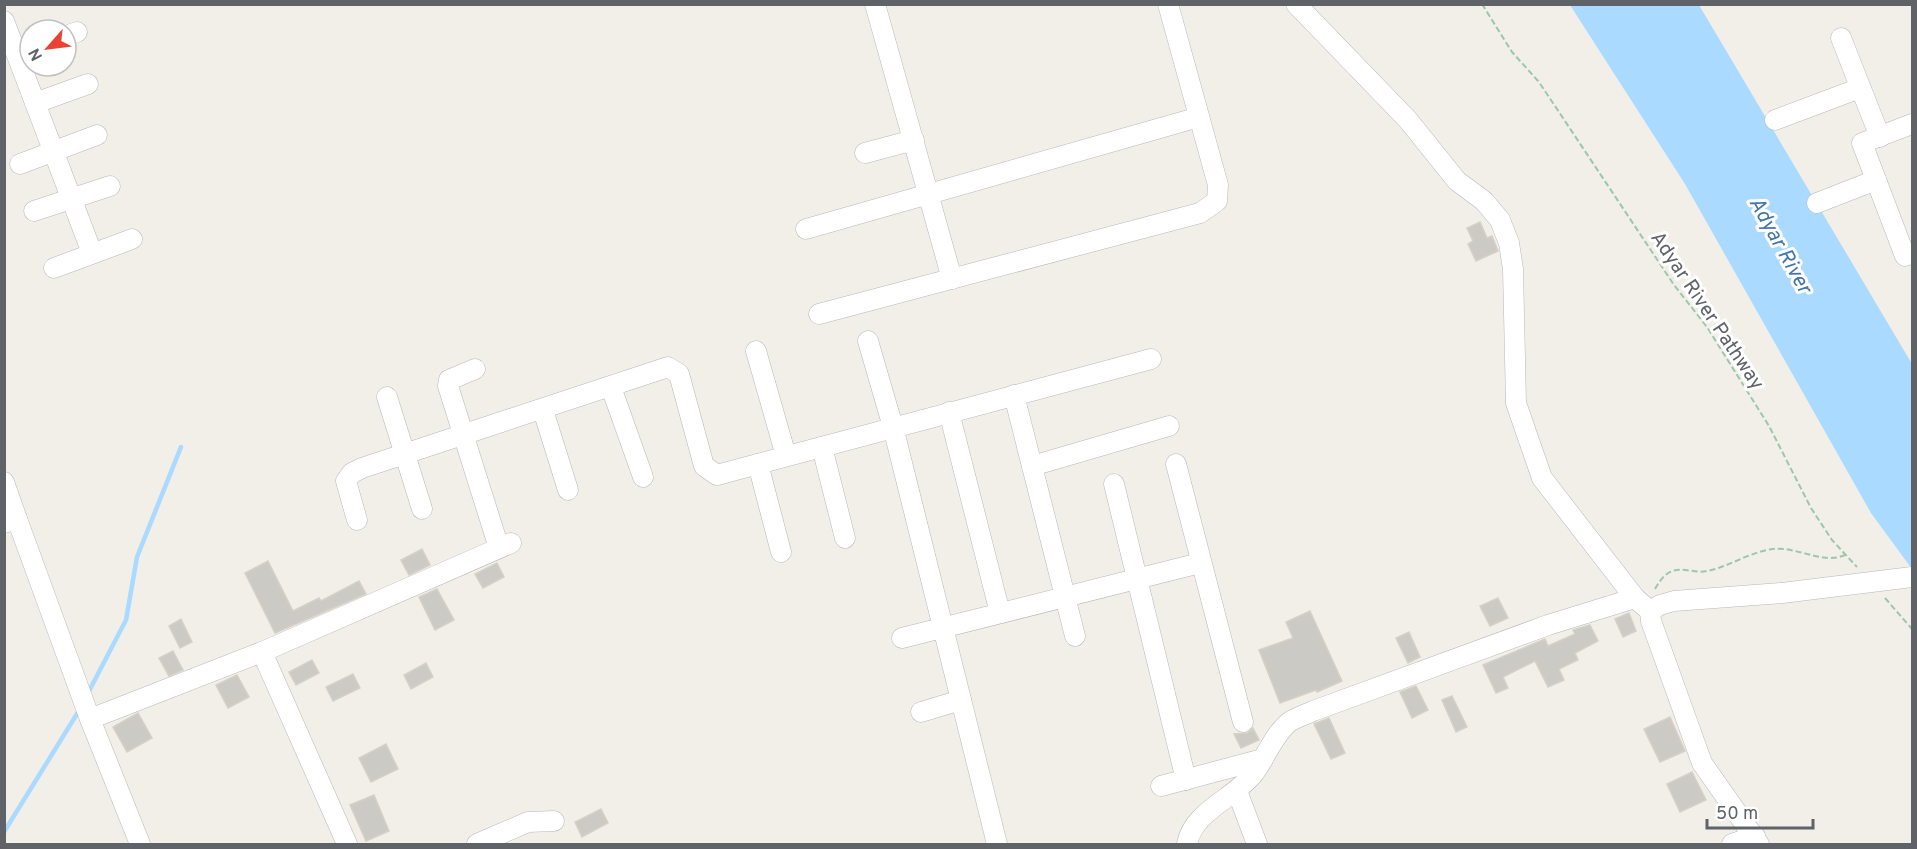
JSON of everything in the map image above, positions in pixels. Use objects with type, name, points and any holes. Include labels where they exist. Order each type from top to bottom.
[{"type":"street","points":[[875,4],[952,279]]},
{"type":"street","points":[[819,314],[1208,209],[1217,201],[1218,185],[1168,4]]},
{"type":"street","points":[[1296,4],[1408,120],[1456,182],[1484,201],[1500,220],[1509,243],[1513,269],[1516,402],[1542,478],[1635,598],[1650,611],[1651,621],[1702,763],[1757,840],[1732,844]]},
{"type":"street","points":[[4,21],[18,60]]},
{"type":"street","points":[[1841,38],[1880,137]]},
{"type":"street","points":[[25,78],[92,254]]},
{"type":"street","points":[[35,103],[88,84]]},
{"type":"street","points":[[1775,120],[1860,88]]},
{"type":"street","points":[[806,229],[1199,117]]},
{"type":"street","points":[[1912,124],[1862,143],[1905,256],[1912,253]]},
{"type":"street","points":[[20,164],[97,135]]},
{"type":"street","points":[[865,153],[914,140]]},
{"type":"street","points":[[1817,203],[1876,180]]},
{"type":"street","points":[[34,211],[110,186]]},
{"type":"street","points":[[54,268],[132,239]]},
{"type":"street","points":[[868,341],[893,427],[998,844]]},
{"type":"street","points":[[756,351],[786,456]]},
{"type":"street","points":[[357,520],[346,488],[346,481],[352,473],[668,367],[674,369],[681,381],[704,466],[717,475],[1151,359]]},
{"type":"street","points":[[90,718],[262,652],[505,545],[464,434],[449,380],[475,369]]},
{"type":"street","points":[[610,387],[643,477]]},
{"type":"street","points":[[1014,395],[1075,636]]},
{"type":"street","points":[[387,397],[422,509]]},
{"type":"street","points":[[543,410],[568,490]]},
{"type":"street","points":[[949,412],[1000,613]]},
{"type":"street","points":[[1032,466],[1169,426]]},
{"type":"street","points":[[822,447],[845,538]]},
{"type":"street","points":[[758,464],[781,552]]},
{"type":"street","points":[[1176,464],[1243,722]]},
{"type":"street","points":[[4,482],[11,521],[140,844]]},
{"type":"street","points":[[1114,484],[1135,579],[1186,780]]},
{"type":"street","points":[[902,638],[1200,563]]},
{"type":"street","points":[[1650,611],[1660,604],[1674,601],[1782,593],[1912,577]]},
{"type":"street","points":[[1187,844],[1190,830],[1203,815],[1237,791],[1288,723],[1313,711],[1548,625],[1635,598]]},
{"type":"street","points":[[262,652],[347,844]]},
{"type":"street","points":[[921,712],[962,700]]},
{"type":"street","points":[[1161,786],[1263,759]]},
{"type":"street","points":[[1237,791],[1257,844]]},
{"type":"street","points":[[477,844],[528,822],[554,821]]},
{"type":"path","name":"Adyar River Pathway","points":[[1482,4],[1512,52],[1539,82],[1674,285],[1707,327],[1769,426],[1811,508],[1832,540],[1859,570]]},
{"type":"path","points":[[1650,611],[1653,593],[1660,580],[1677,570],[1707,571],[1748,555],[1773,549],[1793,550],[1831,558],[1845,555]]},
{"type":"path","points":[[1880,593],[1912,629]]},
{"type":"water","name":"Adyar River","points":[[1570,5],[1699,5],[1912,364],[1912,569],[1871,513],[1685,184]]},
{"type":"building","points":[[1480,222],[1487,238],[1492,236],[1498,251],[1476,261],[1468,244],[1473,241],[1467,228]]},
{"type":"building","points":[[422,549],[430,565],[409,575],[401,560]]},
{"type":"building","points":[[268,561],[293,611],[319,598],[321,601],[359,581],[366,594],[275,633],[245,573]]},
{"type":"building","points":[[497,563],[504,577],[483,588],[475,574]]},
{"type":"building","points":[[437,589],[454,620],[435,630],[419,597]]},
{"type":"building","points":[[1498,598],[1508,618],[1490,626],[1480,606]]},
{"type":"building","points":[[1310,611],[1342,681],[1317,692],[1316,690],[1280,703],[1259,650],[1293,638],[1286,622]]},
{"type":"building","points":[[1629,613],[1636,631],[1623,637],[1615,619]]},
{"type":"building","points":[[181,619],[192,642],[180,648],[169,626]]},
{"type":"building","points":[[1590,625],[1598,641],[1575,653],[1578,660],[1559,669],[1564,680],[1548,687],[1535,661],[1503,677],[1508,688],[1496,693],[1483,665],[1545,639],[1548,646],[1575,634],[1573,630]]},
{"type":"building","points":[[1409,632],[1420,657],[1408,663],[1396,638]]},
{"type":"building","points":[[173,651],[183,670],[169,676],[159,658]]},
{"type":"building","points":[[312,660],[319,673],[296,685],[289,672]]},
{"type":"building","points":[[426,663],[433,677],[411,689],[404,675]]},
{"type":"building","points":[[353,674],[360,688],[333,701],[326,687]]},
{"type":"building","points":[[237,675],[249,697],[228,708],[216,685]]},
{"type":"building","points":[[1416,686],[1428,710],[1412,718],[1400,692]]},
{"type":"building","points":[[1452,696],[1467,727],[1456,732],[1442,700]]},
{"type":"building","points":[[138,713],[152,738],[127,752],[113,727]]},
{"type":"building","points":[[1670,717],[1685,751],[1660,762],[1644,729]]},
{"type":"building","points":[[1329,718],[1345,753],[1331,759],[1314,724]]},
{"type":"building","points":[[1253,728],[1259,740],[1241,748],[1234,734],[1247,733]]},
{"type":"building","points":[[386,744],[398,769],[371,782],[359,758]]},
{"type":"building","points":[[1692,772],[1706,800],[1680,812],[1667,784]]},
{"type":"building","points":[[374,795],[389,831],[366,841],[350,805]]},
{"type":"building","points":[[601,809],[608,823],[582,837],[575,822]]},
{"type":"waterway","points":[[88,693],[126,620],[137,557],[181,447]]},
{"type":"waterway","points":[[4,832],[80,709]]}]
